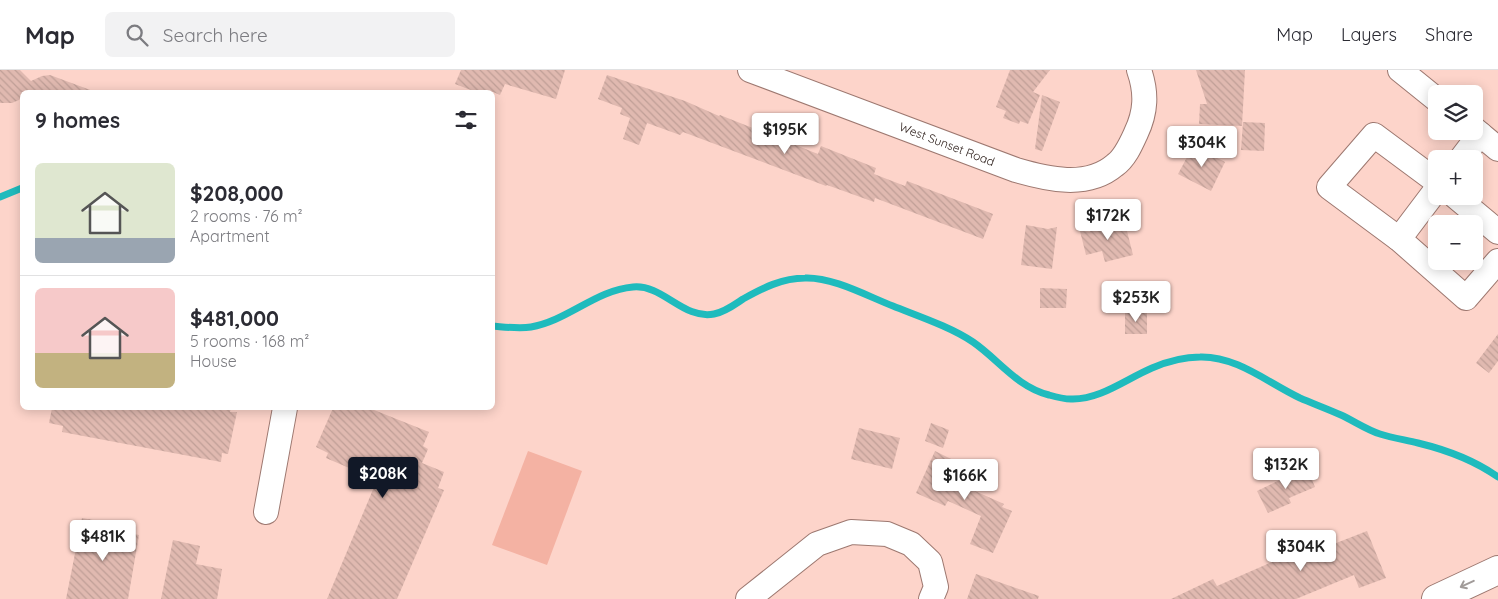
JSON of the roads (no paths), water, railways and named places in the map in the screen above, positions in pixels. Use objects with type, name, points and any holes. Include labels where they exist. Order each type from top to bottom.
[{"type":"main road","points":[[1436,599],[1498,570]]},
{"type":"street","name":"West Sunset Road","points":[[750,70],[1016,170],[1043,178],[1065,180],[1102,174],[1116,165],[1134,138],[1141,122],[1145,95],[1139,70]]},
{"type":"street","points":[[1400,70],[1428,93]]},
{"type":"street","points":[[1428,175],[1374,134],[1329,187],[1399,239],[1466,298],[1498,261]]},
{"type":"street","points":[[1483,137],[1498,149]]},
{"type":"street","points":[[1399,239],[1428,201]]},
{"type":"street","points":[[1466,205],[1498,232]]},
{"type":"street","points":[[266,512],[285,410]]},
{"type":"street","points":[[748,599],[817,544],[851,532],[887,534],[911,544],[930,562],[934,593]]},
{"type":"waterway","points":[[0,197],[20,189]]},
{"type":"waterway","points":[[495,326],[522,328],[544,324],[594,299],[619,289],[633,287],[654,291],[692,312],[714,314],[726,310],[750,295],[773,284],[797,278],[816,279],[850,288],[955,331],[973,342],[1027,386],[1049,395],[1071,399],[1092,396],[1103,393],[1163,364],[1188,358],[1214,358],[1227,361],[1252,372],[1300,398],[1341,415],[1365,428],[1389,437],[1450,452],[1498,477]]}]
